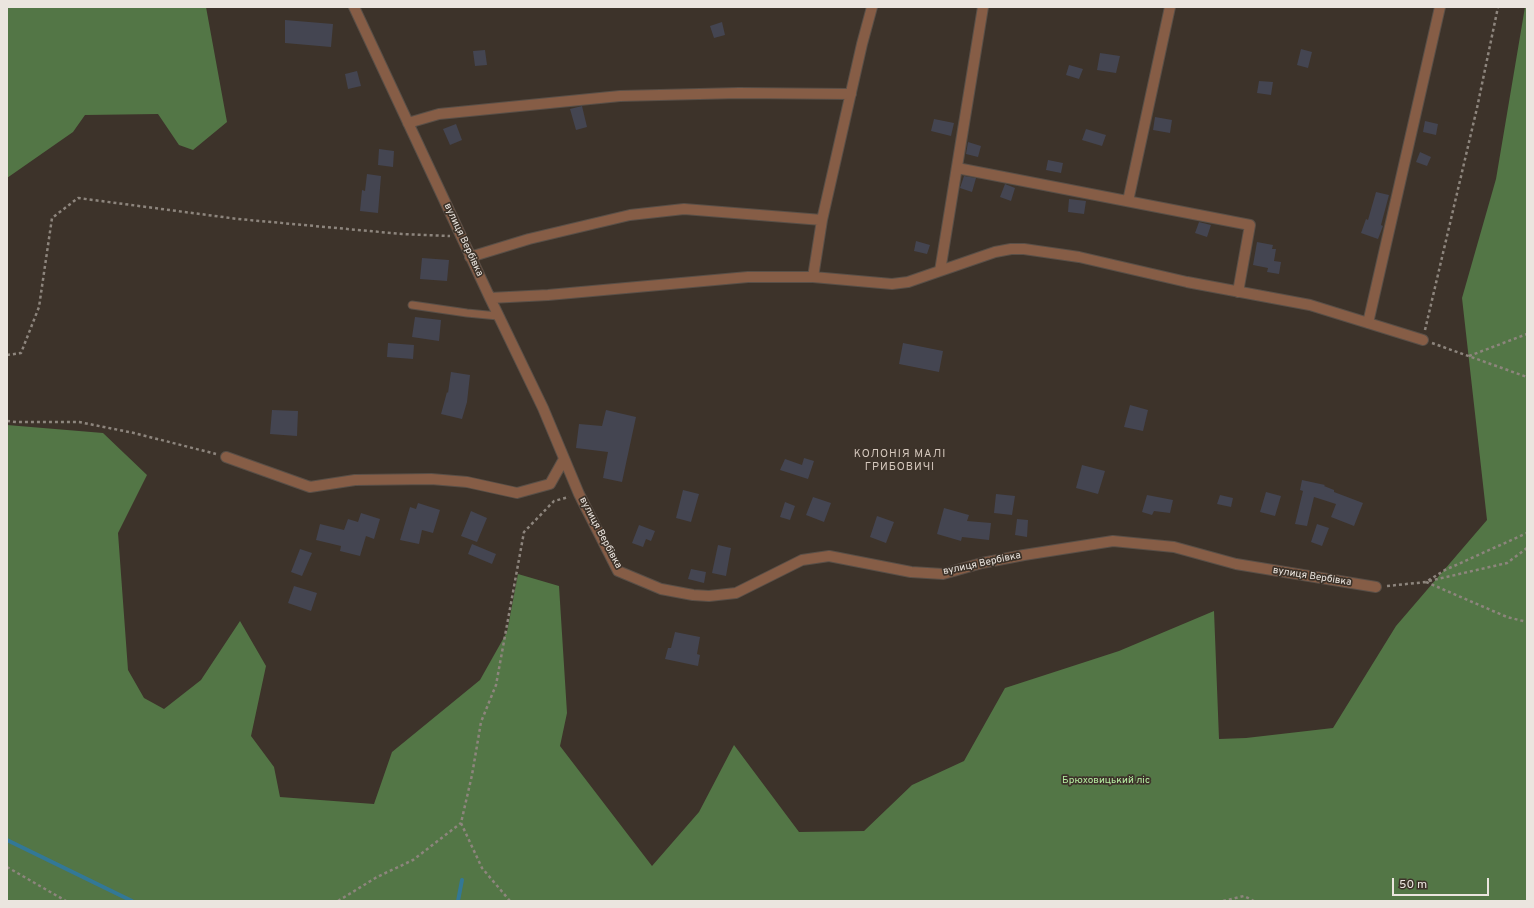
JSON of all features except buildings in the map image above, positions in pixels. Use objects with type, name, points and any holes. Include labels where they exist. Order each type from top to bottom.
[{"type":"street","name":"вулиця Вербівка","points":[[354,7],[470,257],[543,408],[579,494],[618,571],[661,589],[693,595],[709,596],[736,593],[802,560],[829,556],[911,572],[943,574],[982,563],[1018,556],[1113,541],[1174,546],[1236,564],[1376,587]]},
{"type":"street","points":[[814,278],[822,220],[850,94],[872,7]]},
{"type":"street","points":[[940,271],[983,7]]},
{"type":"street","points":[[1128,201],[1170,7]]},
{"type":"street","points":[[1368,323],[1440,7]]},
{"type":"street","points":[[408,123],[439,114],[620,96],[740,93],[850,94]]},
{"type":"street","points":[[957,168],[1250,225],[1238,292]]},
{"type":"street","points":[[470,257],[529,239],[630,215],[684,209],[822,220]]},
{"type":"street","points":[[490,298],[548,295],[748,277],[814,278],[892,284],[908,282],[995,252],[1011,249],[1024,249],[1079,257],[1187,282],[1310,305],[1423,340]]},
{"type":"street","points":[[226,457],[310,487],[355,480],[432,479],[467,482],[517,493],[550,484],[564,459]]},
{"type":"lane","points":[[412,305],[498,316]]},
{"type":"path","points":[[1498,7],[1477,108],[1423,340],[1527,377]]},
{"type":"path","points":[[7,355],[21,353],[38,307],[52,218],[78,198],[238,220],[402,234],[461,236]]},
{"type":"path","points":[[1468,356],[1527,334]]},
{"type":"path","points":[[7,421],[79,422],[134,433],[226,457]]},
{"type":"path","points":[[338,901],[377,877],[413,860],[460,823],[472,775],[481,722],[496,684],[524,532],[554,501]]},
{"type":"path","points":[[1426,582],[1445,570],[1527,533]]},
{"type":"path","points":[[1376,587],[1426,582],[1507,563],[1527,548]]},
{"type":"path","points":[[1426,582],[1507,617],[1527,622]]},
{"type":"path","points":[[460,823],[482,868],[510,901]]},
{"type":"path","points":[[7,867],[66,901]]},
{"type":"path","points":[[1223,901],[1244,896],[1254,901]]},
{"type":"green space","points":[[7,7],[206,7],[227,122],[193,150],[179,145],[158,114],[85,115],[73,132],[7,178]]},
{"type":"green space","name":"Брюховицький ліс","points":[[1525,7],[1527,7],[1527,901],[7,901],[7,425],[103,433],[147,475],[118,533],[128,670],[144,698],[164,709],[201,680],[240,621],[266,666],[251,736],[274,767],[280,797],[374,804],[392,752],[480,680],[507,632],[518,574],[559,586],[567,713],[560,746],[652,866],[699,812],[734,745],[799,832],[864,831],[912,785],[964,761],[1005,688],[1119,651],[1214,611],[1219,739],[1246,738],[1333,728],[1396,626],[1487,520],[1462,298],[1496,179]]},
{"type":"waterway","points":[[7,840],[132,901]]},
{"type":"waterway","points":[[458,901],[462,880]]},
{"type":"district","name":"КОЛОНІЯ МАЛІ ГРИБОВИЧІ","points":[[900,461]]}]
